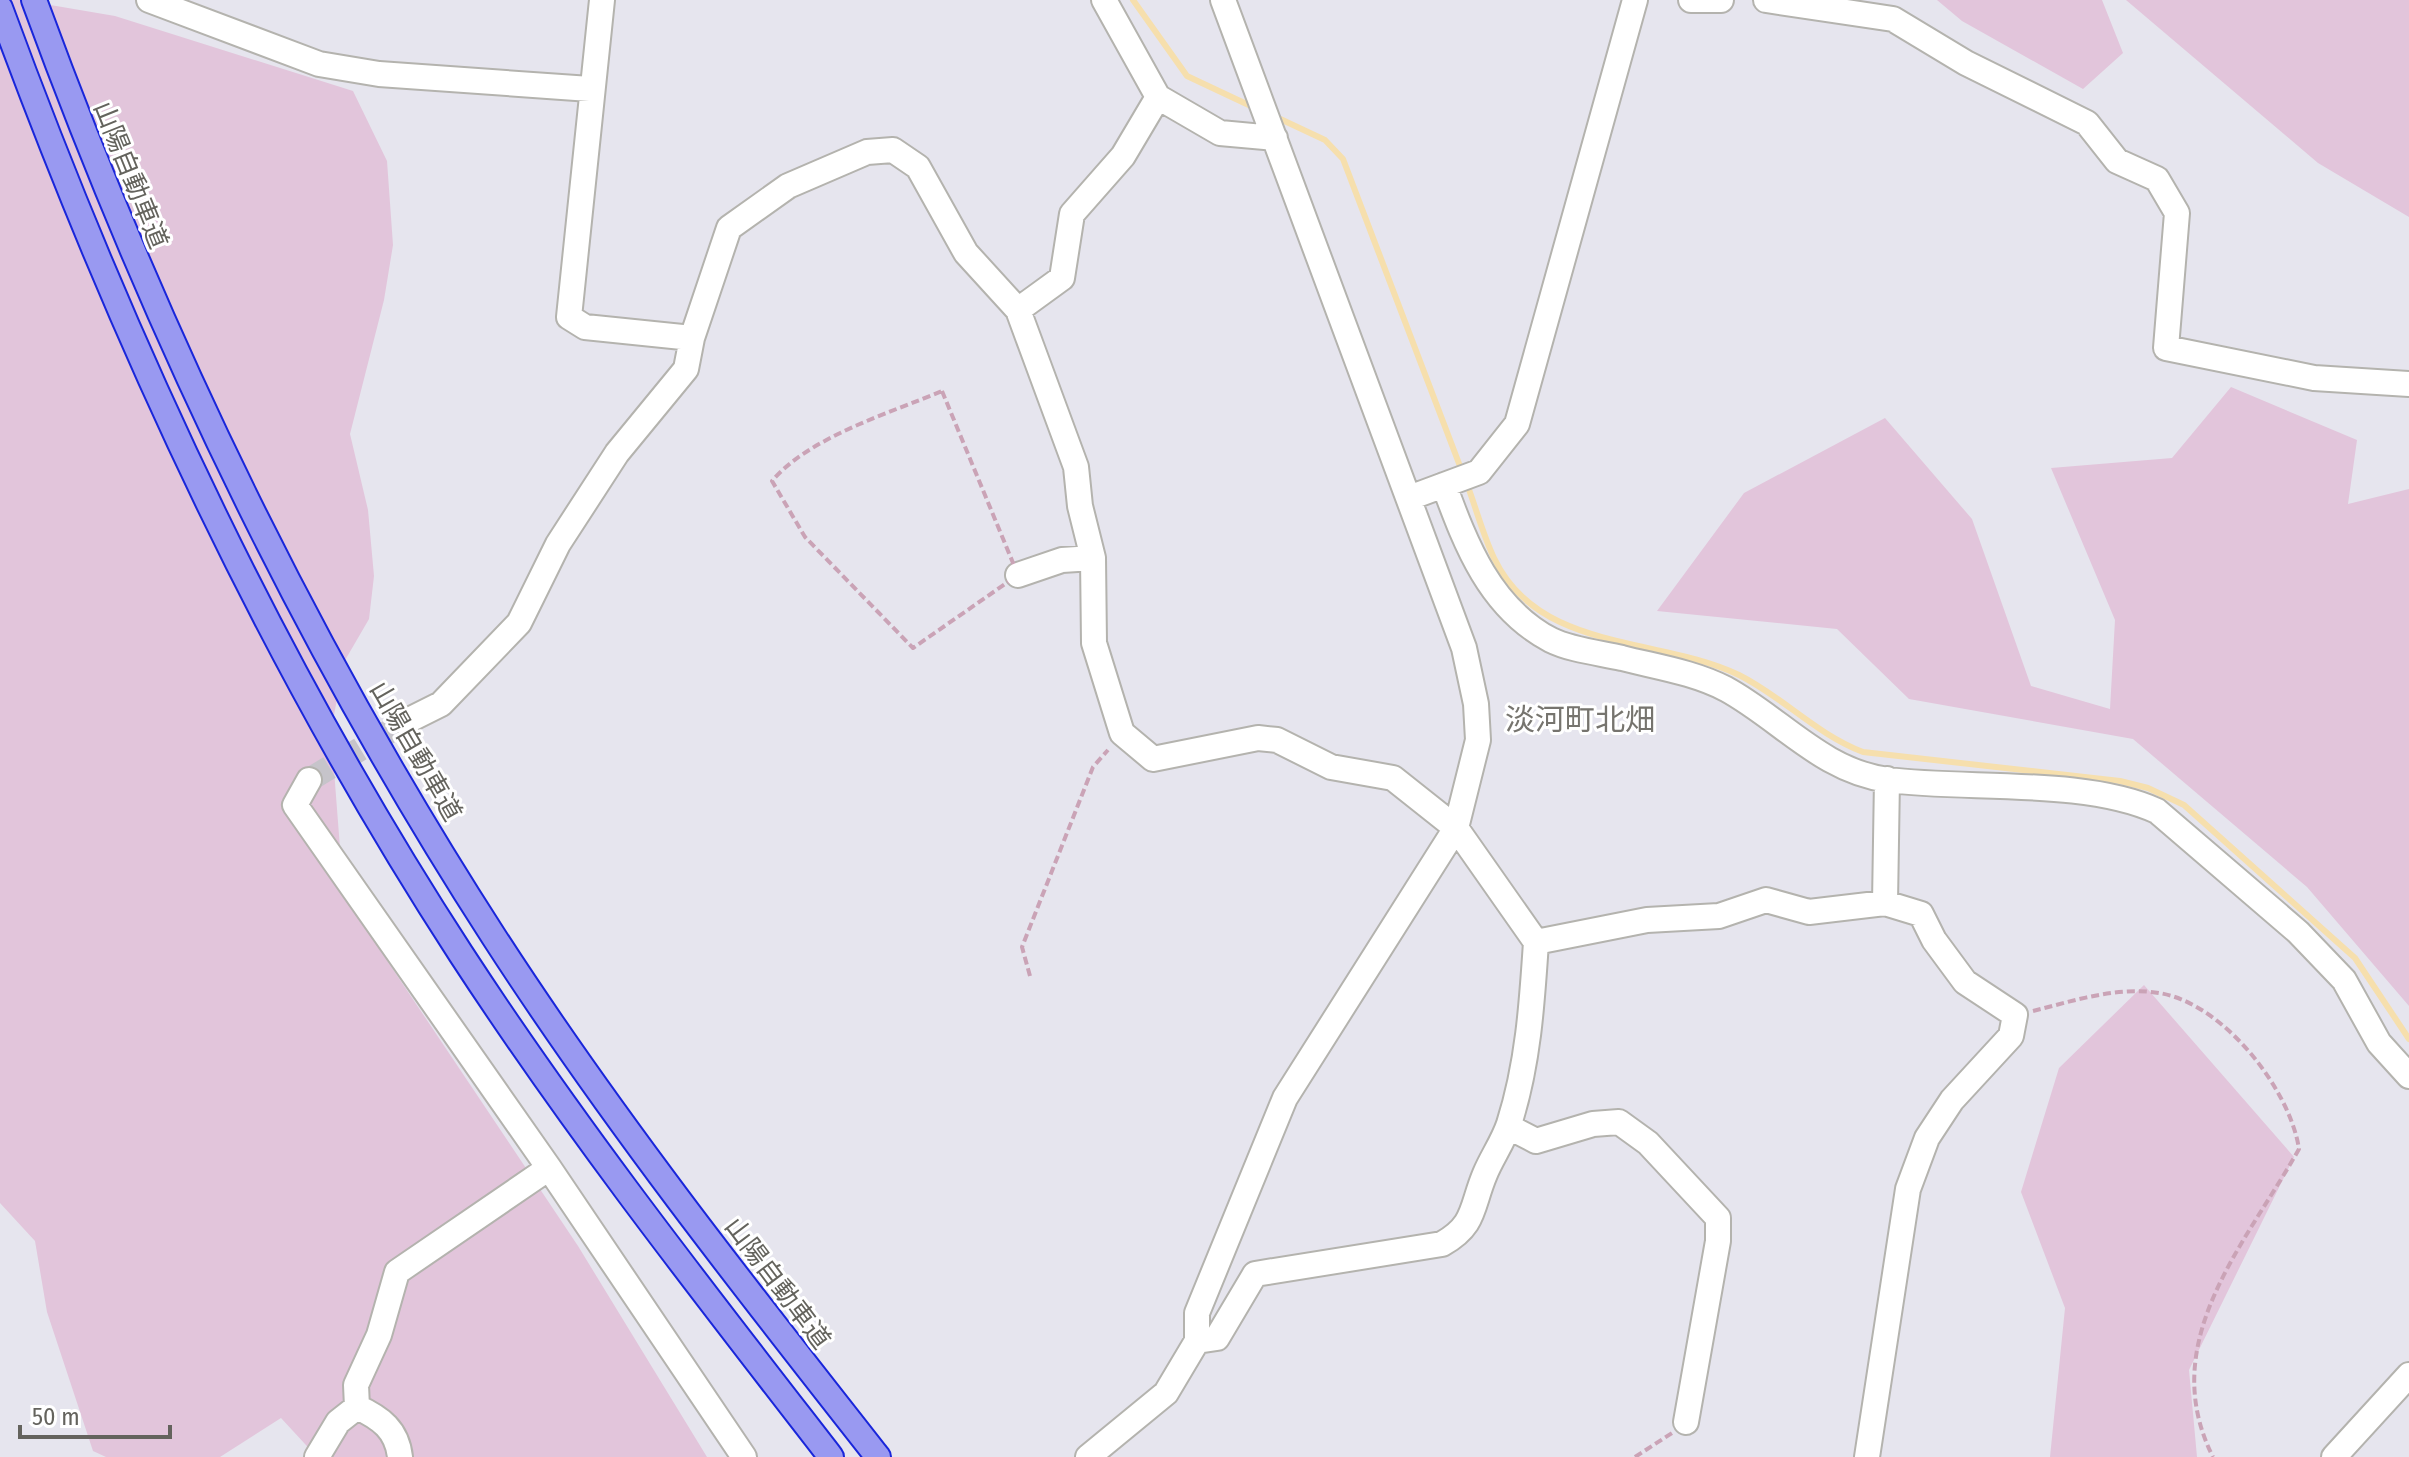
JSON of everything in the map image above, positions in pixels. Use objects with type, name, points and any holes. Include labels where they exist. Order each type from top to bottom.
[{"type":"highway","name":"山陽自動車道","points":[[34,0],[136,264],[207,423],[285,578],[382,752],[494,937],[636,1141],[878,1457]]},
{"type":"highway","points":[[0,8],[43,126],[176,439],[254,599],[349,772],[461,955],[598,1150],[831,1457]]},
{"type":"street","points":[[149,0],[319,64],[379,74],[590,89]]},
{"type":"street","points":[[602,0],[590,89],[569,317],[585,327],[692,338]]},
{"type":"street","points":[[1104,0],[1158,97],[1220,133],[1275,138]]},
{"type":"street","points":[[1088,1457],[1166,1393],[1197,1341],[1197,1313],[1285,1098],[1456,828],[1478,740],[1476,704],[1464,648],[1223,0]]},
{"type":"street","points":[[1409,498],[1479,472],[1517,424],[1635,0]]},
{"type":"street","points":[[1691,0],[1721,0]]},
{"type":"street","points":[[1766,0],[1893,19],[1966,63],[2087,123],[2117,161],[2157,179],[2177,213],[2166,348],[2314,378],[2409,384]]},
{"type":"street","points":[[1018,310],[1062,278],[1072,214],[1123,156],[1158,97]]},
{"type":"street","points":[[405,722],[441,704],[519,623],[558,544],[617,453],[686,369],[692,338],[729,228],[788,186],[867,152],[893,150],[918,167],[966,253],[1018,310],[1076,467],[1080,506],[1093,558],[1094,643],[1122,733],[1153,759],[1220,743],[1258,738],[1277,740],[1331,767],[1393,778],[1456,828],[1536,942],[1528,1046],[1509,1127],[1483,1176],[1477,1202],[1462,1232],[1442,1244],[1255,1274],[1217,1338],[1197,1341]]},
{"type":"street","points":[[1444,485],[1470,557],[1507,606],[1552,640],[1694,675],[1744,701],[1836,764],[1887,779],[1957,782],[2090,795],[2138,802],[2157,811],[2298,932],[2344,980],[2379,1043],[2409,1076]]},
{"type":"street","points":[[1435,571],[1470,557]]},
{"type":"street","points":[[1018,575],[1062,560],[1093,558]]},
{"type":"street","points":[[1885,903],[1887,779]]},
{"type":"street","points":[[309,780],[295,805],[549,1168],[744,1457]]},
{"type":"street","points":[[1536,942],[1647,920],[1719,916],[1766,900],[1809,912],[1885,903],[1921,914],[1934,940],[1965,982],[2015,1015],[2011,1036],[1952,1100],[1927,1138],[1908,1189],[1867,1457]]},
{"type":"street","points":[[1509,1127],[1536,1141],[1593,1124],[1619,1122],[1648,1143],[1718,1218],[1718,1241],[1686,1422]]},
{"type":"street","points":[[357,1407],[356,1385],[379,1335],[397,1272],[549,1168]]},
{"type":"street","points":[[2334,1457],[2409,1375]]},
{"type":"street","points":[[317,1457],[338,1422],[357,1407]]},
{"type":"street","points":[[357,1407],[378,1417],[398,1439],[400,1457]]},
{"type":"path","points":[[942,391],[1018,575],[913,648],[805,537],[772,481],[785,465],[847,431],[942,391]]},
{"type":"path","points":[[1030,976],[1022,947],[1093,767],[1122,733]]},
{"type":"path","points":[[2015,1015],[2104,993],[2160,993],[2199,1009],[2240,1040],[2279,1091],[2296,1131],[2299,1149],[2215,1285],[2199,1332],[2195,1382],[2202,1435],[2213,1457]]},
{"type":"path","points":[[1635,1457],[1686,1422]]},
{"type":"shaded area","points":[[0,0],[21,0],[115,16],[353,91],[387,161],[393,245],[384,300],[350,434],[368,510],[374,576],[369,619],[344,662],[331,731],[343,887],[380,950],[578,1246],[707,1457],[317,1457],[281,1418],[220,1457],[106,1457],[93,1451],[47,1312],[35,1241],[0,1203]]},
{"type":"shaded area","points":[[1937,0],[2102,0],[2123,53],[2083,89],[1962,21]]},
{"type":"shaded area","points":[[2126,0],[2409,0],[2409,217],[2318,163]]},
{"type":"shaded area","points":[[2231,387],[2357,440],[2348,504],[2409,489],[2409,1006],[2307,887],[2133,739],[1909,699],[1837,629],[1657,611],[1744,493],[1885,418],[1972,519],[2031,686],[2110,709],[2115,620],[2051,468],[2172,458]]},
{"type":"shaded area","points":[[2144,985],[2294,1157],[2189,1370],[2197,1457],[2050,1457],[2065,1308],[2021,1192],[2059,1068]]},
{"type":"waterway","points":[[1133,0],[1187,76],[1255,108]]},
{"type":"waterway","points":[[1276,117],[1325,140],[1343,159],[1463,474]]},
{"type":"waterway","points":[[1467,484],[1494,558],[1514,589],[1540,611],[1570,626],[1603,638],[1707,663],[1739,675],[1830,735],[1863,752],[2120,781],[2148,788],[2184,805],[2355,958],[2409,1039]]},
{"type":"tunnel","points":[[309,780],[405,722]]},
{"type":"district","name":"淡河町北畑","points":[[1580,720]]}]
